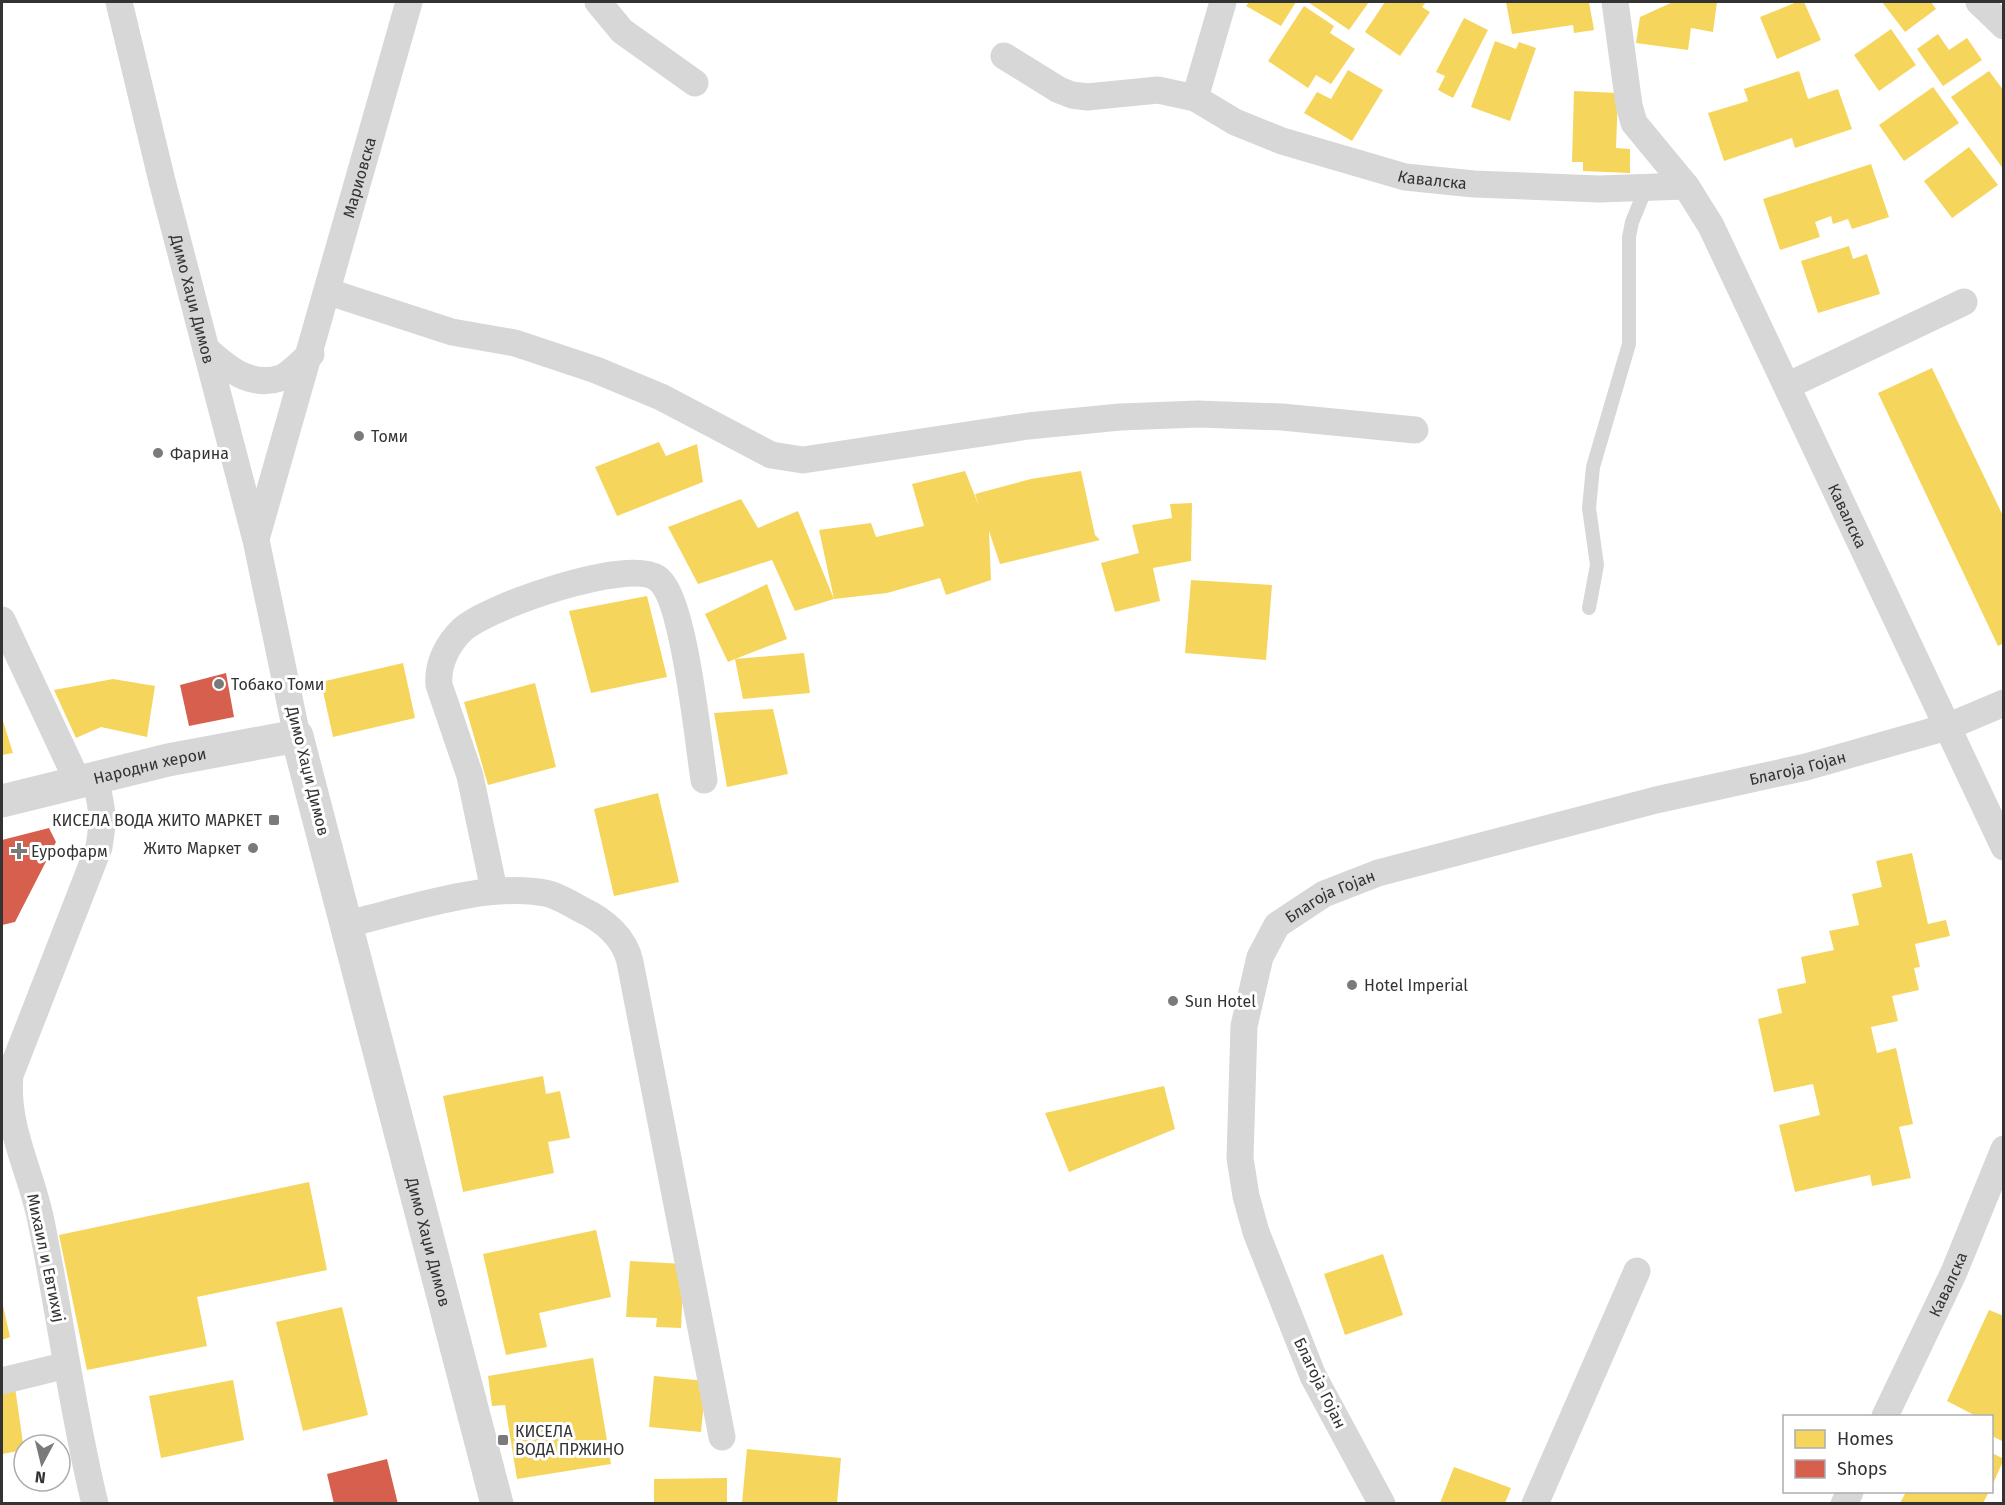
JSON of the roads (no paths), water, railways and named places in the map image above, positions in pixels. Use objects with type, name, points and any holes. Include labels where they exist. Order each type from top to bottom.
[{"type":"street","name":"Димо Хаџи Димов","points":[[119,2],[256,540],[297,736],[497,1503]]},
{"type":"street","name":"Мариовска","points":[[256,540],[410,2]]},
{"type":"street","points":[[598,2],[622,30],[695,83]]},
{"type":"street","points":[[1195,98],[1223,2]]},
{"type":"street","name":"Кавалска","points":[[1615,2],[1629,105],[1634,123],[1686,186],[1711,226],[1787,386],[1834,492],[2004,847]]},
{"type":"street","points":[[1979,2],[2004,26]]},
{"type":"street","name":"Кавалска","points":[[1004,56],[1059,90],[1072,95],[1087,97],[1158,90],[1195,98],[1236,122],[1282,141],[1405,177],[1474,184],[1599,189],[1686,186]]},
{"type":"street","points":[[328,292],[452,332],[515,343],[596,370],[661,397],[771,455],[803,460],[1028,426],[1120,417],[1198,414],[1282,417],[1415,430]]},
{"type":"street","points":[[1787,386],[1964,302]]},
{"type":"street","points":[[206,349],[232,372],[255,379],[282,378],[311,354]]},
{"type":"street","points":[[494,890],[470,776],[439,685],[438,673],[451,644],[464,628],[508,604],[627,572],[657,578],[669,593],[684,646],[704,780]]},
{"type":"street","name":"Михаил и Евтихиј","points":[[2,620],[87,780],[103,819],[99,847],[10,1075],[8,1096],[16,1142],[40,1218],[95,1503]]},
{"type":"street","name":"Благоја Гојан","points":[[1382,1503],[1313,1376],[1256,1232],[1246,1196],[1240,1158],[1245,1026],[1260,957],[1277,925],[1324,894],[1378,873],[1656,800],[1806,767],[1947,727],[2004,703]]},
{"type":"street","name":"Народни херои","points":[[2,801],[168,760],[297,736]]},
{"type":"street","points":[[347,924],[494,890],[547,893],[598,919],[612,929],[628,952],[722,1437]]},
{"type":"street","name":"Кавалска","points":[[1885,1415],[1954,1272],[2004,1149]]},
{"type":"street","points":[[1536,1503],[1636,1271]]},
{"type":"street","points":[[2,1381],[67,1365]]},
{"type":"lane","points":[[1589,608],[1597,565],[1589,508],[1593,467],[1629,344],[1629,237],[1632,222],[1646,188]]},
{"type":"place","name":"Томи","points":[[359,436]]},
{"type":"place","name":"Фарина","points":[[158,453]]},
{"type":"place","name":"Тобако Томи","points":[[219,684]]},
{"type":"place","name":"КИСЕЛА ВОДА ЖИТО МАРКЕТ","points":[[274,820]]},
{"type":"place","name":"Жито Маркет","points":[[253,848]]},
{"type":"place","name":"Еурофарм","points":[[19,851]]},
{"type":"place","name":"Hotel Imperial","points":[[1352,985]]},
{"type":"place","name":"Sun Hotel","points":[[1173,1001]]},
{"type":"place","name":"КИСЕЛА ВОДА ПРЖИНО","points":[[503,1440]]}]
